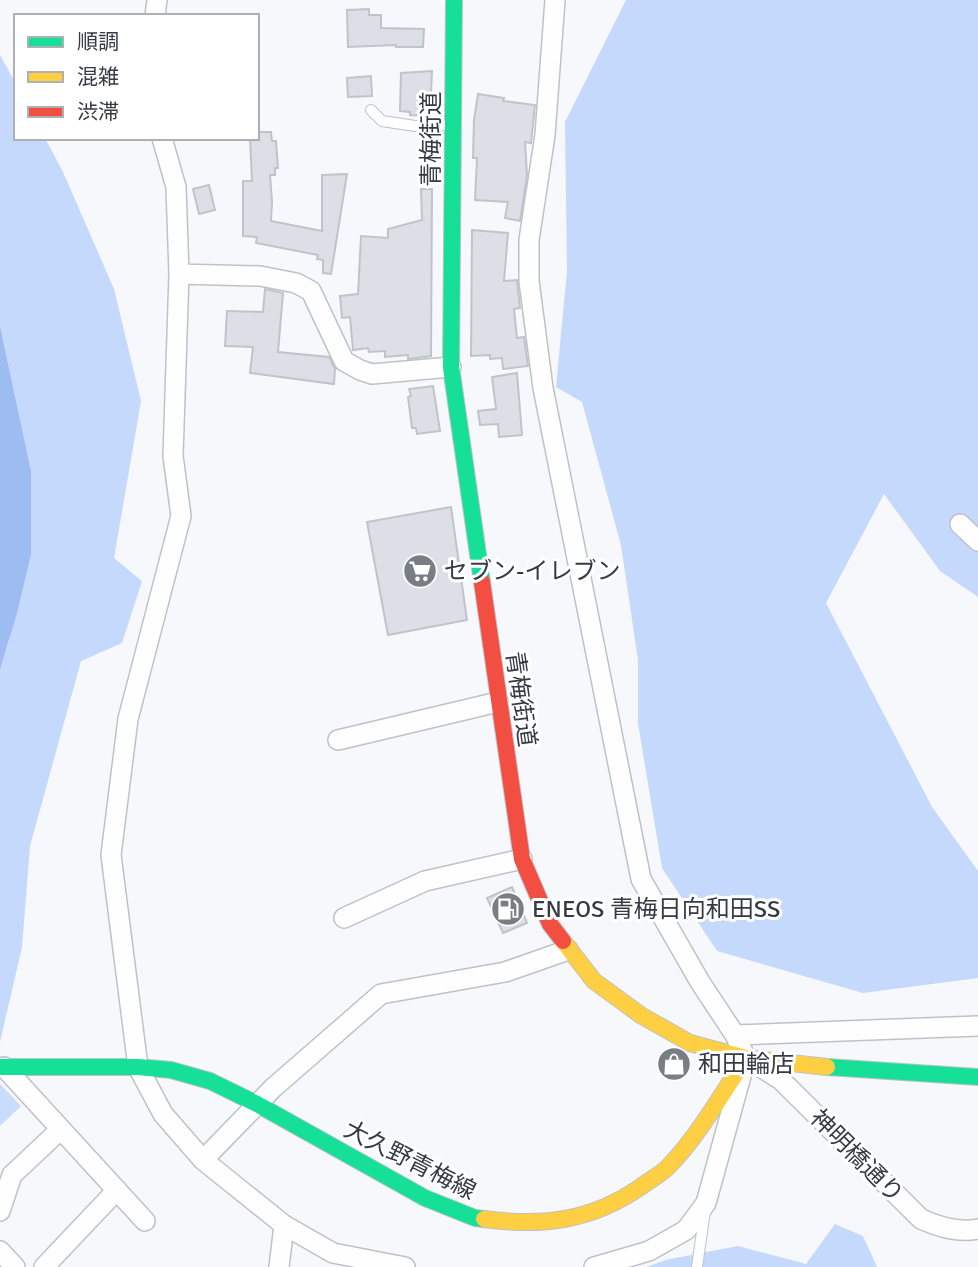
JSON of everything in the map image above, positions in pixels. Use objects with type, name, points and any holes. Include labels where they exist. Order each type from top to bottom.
[{"type":"main road","name":"青梅街道","points":[[454,0],[451,367],[522,859],[550,924],[594,981],[642,1016],[690,1042],[746,1058],[787,1064],[978,1077]]},
{"type":"main road","name":"大久野青梅線","points":[[2,1067],[172,1070],[211,1081],[425,1198],[475,1218],[512,1223],[547,1223],[589,1214],[629,1195],[666,1169],[694,1136],[746,1058]]},
{"type":"street","points":[[555,0],[545,135],[529,240],[529,281],[543,387],[641,879],[746,1058],[706,1203],[686,1230],[649,1251],[594,1267]]},
{"type":"street","points":[[163,140],[176,187],[179,274],[173,456],[181,516],[128,719],[111,855],[138,1068],[163,1114],[203,1160],[285,1225],[333,1252],[405,1267]]},
{"type":"street","points":[[179,274],[260,275],[296,283],[311,291],[344,360],[360,370],[372,374],[451,367]]},
{"type":"street","points":[[960,524],[978,541]]},
{"type":"street","points":[[338,740],[499,702]]},
{"type":"street","points":[[344,918],[425,881],[522,859]]},
{"type":"street","points":[[203,1160],[257,1104],[381,993],[505,972],[568,950]]},
{"type":"street","points":[[734,1035],[978,1026]]},
{"type":"street","name":"神明橋通り","points":[[746,1058],[781,1080],[921,1219],[943,1228],[978,1230]]},
{"type":"street","points":[[2,1067],[145,1220]]},
{"type":"street","points":[[0,1211],[12,1175],[61,1129]]},
{"type":"street","points":[[44,1267],[117,1190]]},
{"type":"street","points":[[279,1267],[285,1225]]},
{"type":"street","points":[[0,1251],[15,1267]]},
{"type":"lane","points":[[371,110],[382,121],[415,126],[454,125]]},
{"type":"lane","points":[[697,1267],[706,1203]]},
{"type":"shaded area","points":[[626,0],[978,0],[978,597],[940,571],[884,494],[826,603],[932,807],[978,871],[978,978],[863,993],[717,951],[662,868],[638,723],[638,660],[621,545],[582,402],[556,387],[567,271],[565,122]]},
{"type":"shaded area","points":[[0,55],[14,80],[14,140],[46,140],[63,172],[114,289],[141,401],[114,558],[142,581],[122,643],[81,661],[30,846],[22,947],[0,1042],[0,670],[9,641],[31,471],[0,326]]},
{"type":"shaded area","points":[[0,326],[31,471],[31,554],[0,670]]},
{"type":"shaded area","points":[[0,1084],[21,1106],[0,1126]]},
{"type":"shaded area","points":[[835,1224],[863,1236],[877,1267],[647,1267],[665,1260],[738,1246],[806,1264]]},
{"type":"building","points":[[369,9],[369,15],[381,15],[381,28],[424,29],[423,47],[348,47],[347,10]]},
{"type":"building","points":[[432,71],[430,116],[410,115],[410,112],[400,111],[401,73]]},
{"type":"building","points":[[371,76],[372,96],[348,97],[347,78]]},
{"type":"building","points":[[478,94],[504,98],[503,101],[535,105],[531,143],[525,142],[527,175],[520,221],[505,218],[508,202],[475,200],[477,158],[473,158],[474,120]]},
{"type":"building","points":[[259,132],[271,132],[272,141],[276,141],[278,168],[275,168],[275,175],[270,175],[271,221],[322,231],[322,175],[347,174],[331,274],[323,273],[323,260],[317,259],[318,255],[256,243],[257,237],[243,236],[243,181],[252,181],[250,140],[259,140]]},
{"type":"building","points":[[209,185],[215,210],[199,214],[193,189]]},
{"type":"building","points":[[421,189],[432,189],[431,356],[408,359],[408,355],[385,357],[385,351],[369,352],[368,348],[353,350],[350,317],[342,318],[340,296],[358,294],[361,236],[388,238],[388,229],[422,220]]},
{"type":"building","points":[[472,230],[508,233],[504,281],[517,280],[520,308],[514,309],[517,338],[524,337],[528,366],[503,369],[502,358],[490,359],[490,355],[471,356]]},
{"type":"building","points":[[265,289],[283,293],[278,352],[329,357],[335,369],[334,384],[250,373],[253,347],[225,346],[227,311],[263,312]]},
{"type":"building","points":[[517,373],[522,435],[499,437],[498,424],[480,425],[478,411],[496,409],[492,377]]},
{"type":"building","points":[[433,386],[440,431],[417,434],[416,428],[412,428],[409,389]]},
{"type":"building","name":"セブン-イレブン","points":[[451,507],[467,620],[388,635],[367,522]]},
{"type":"building","points":[[512,887],[527,923],[503,933],[487,898]]},
{"type":"traffic: fast","points":[[454,0],[451,367],[482,582]]},
{"type":"traffic: fast","points":[[0,1067],[138,1067],[171,1070],[210,1081],[257,1104],[425,1198],[484,1219]]},
{"type":"traffic: fast","points":[[827,1067],[978,1077]]},
{"type":"traffic: slow","points":[[563,941],[594,981],[642,1016],[690,1043],[746,1058],[827,1067]]},
{"type":"traffic: slow","points":[[484,1219],[527,1222],[566,1219],[586,1214],[623,1198],[662,1172],[679,1155],[746,1058]]},
{"type":"traffic: jam","points":[[482,582],[522,859],[550,924],[563,941]]},
{"type":"place","name":"セブン-イレブン","points":[[420,571]]},
{"type":"place","name":"ENEOS 青梅日向和田SS","points":[[508,909]]},
{"type":"place","name":"和田輪店","points":[[674,1064]]}]
